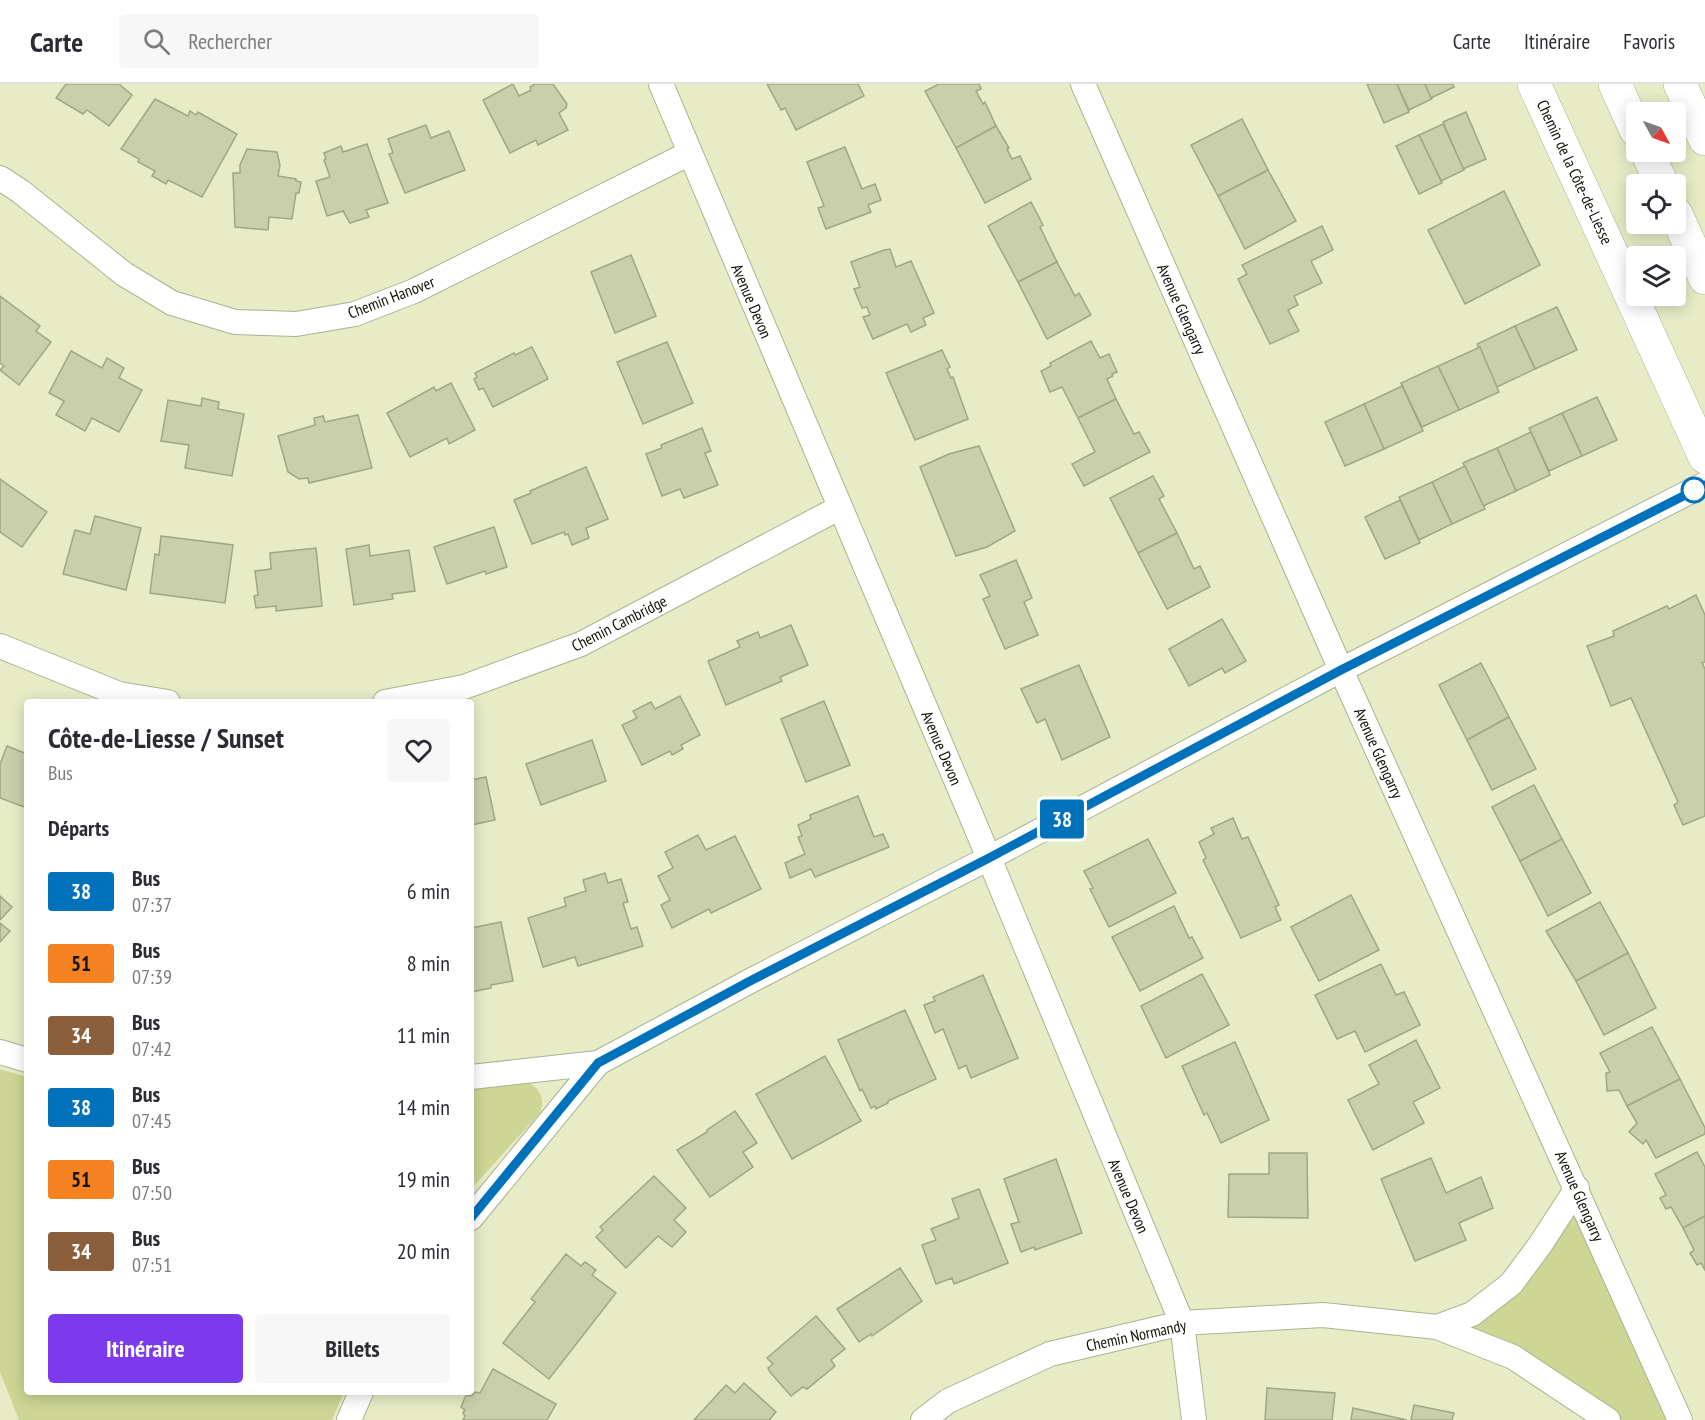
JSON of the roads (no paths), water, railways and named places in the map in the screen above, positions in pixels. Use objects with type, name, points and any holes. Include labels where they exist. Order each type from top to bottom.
[{"type":"main road","name":"Chemin de la Côte-de-Liesse","points":[[1534,84],[1705,457]]},
{"type":"main road","points":[[1615,84],[1626,108]]},
{"type":"main road","points":[[1680,84],[1705,139]]},
{"type":"main road","points":[[1685,234],[1705,278]]},
{"type":"street","name":"Avenue Devon","points":[[661,84],[989,858],[1182,1323],[1194,1420]]},
{"type":"street","name":"Avenue Glengarry","points":[[1083,84],[1341,670],[1680,1420]]},
{"type":"street","name":"Chemin Hanover","points":[[0,178],[20,191],[124,274],[172,303],[235,322],[296,324],[355,314],[414,291],[690,153]]},
{"type":"street","points":[[474,1077],[598,1063],[1341,670],[1705,484]]},
{"type":"street","name":"Chemin Cambridge","points":[[401,699],[464,687],[581,644],[840,508]]},
{"type":"street","points":[[0,646],[119,694],[150,699]]},
{"type":"street","points":[[0,1052],[24,1059]]},
{"type":"street","points":[[474,1214],[598,1063]]},
{"type":"street","name":"Chemin Normandy","points":[[1437,1327],[1472,1314],[1511,1284],[1540,1245],[1576,1188]]},
{"type":"street","name":"Chemin Normandy","points":[[923,1420],[948,1401],[1050,1354],[1182,1323],[1323,1315],[1437,1327],[1513,1357],[1608,1420]]},
{"type":"street","points":[[349,1420],[360,1395]]}]
